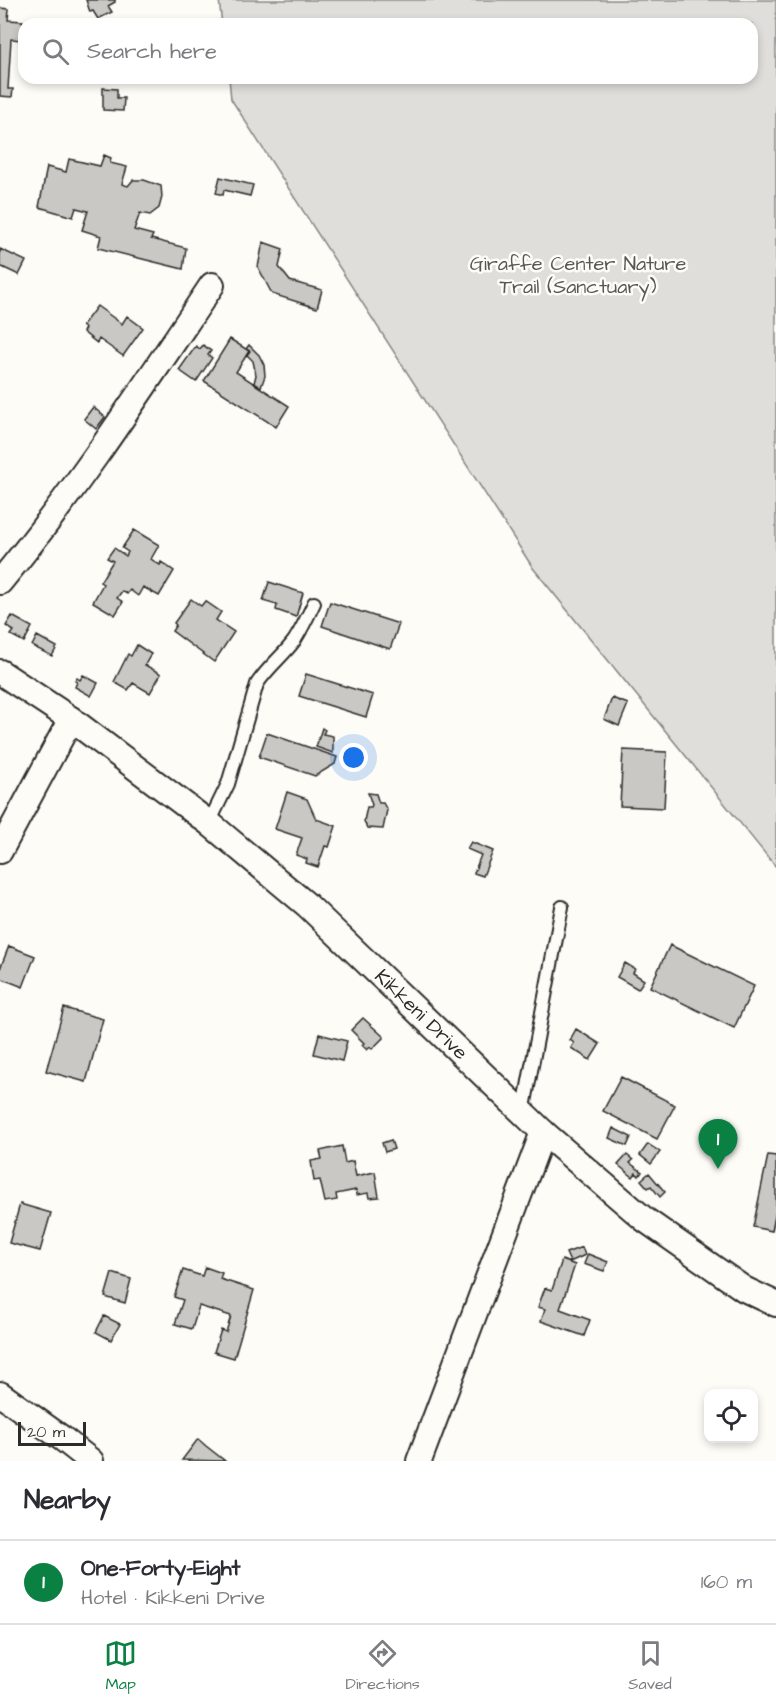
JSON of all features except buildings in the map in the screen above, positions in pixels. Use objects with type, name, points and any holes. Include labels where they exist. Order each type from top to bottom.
[{"type":"street","points":[[0,582],[106,443],[212,285]]},
{"type":"street","name":"Kikkeni Drive","points":[[0,672],[71,719],[209,823],[307,905],[543,1132],[644,1219],[744,1289],[776,1304]]},
{"type":"street","points":[[0,851],[71,719]]},
{"type":"street","points":[[419,1461],[543,1132]]},
{"type":"street","points":[[0,1394],[63,1438],[91,1461]]},
{"type":"lane","points":[[209,823],[228,784],[257,684],[293,642],[305,624],[314,603]]},
{"type":"lane","points":[[523,1113],[562,907]]},
{"type":"green space","name":"Giraffe Center Nature Trail (Sanctuary)","points":[[219,0],[776,0],[776,867],[533,568],[231,99],[230,84],[758,84],[758,18],[221,18]]},
{"type":"place","name":"One-Forty-Eight","points":[[718,1169]]}]
